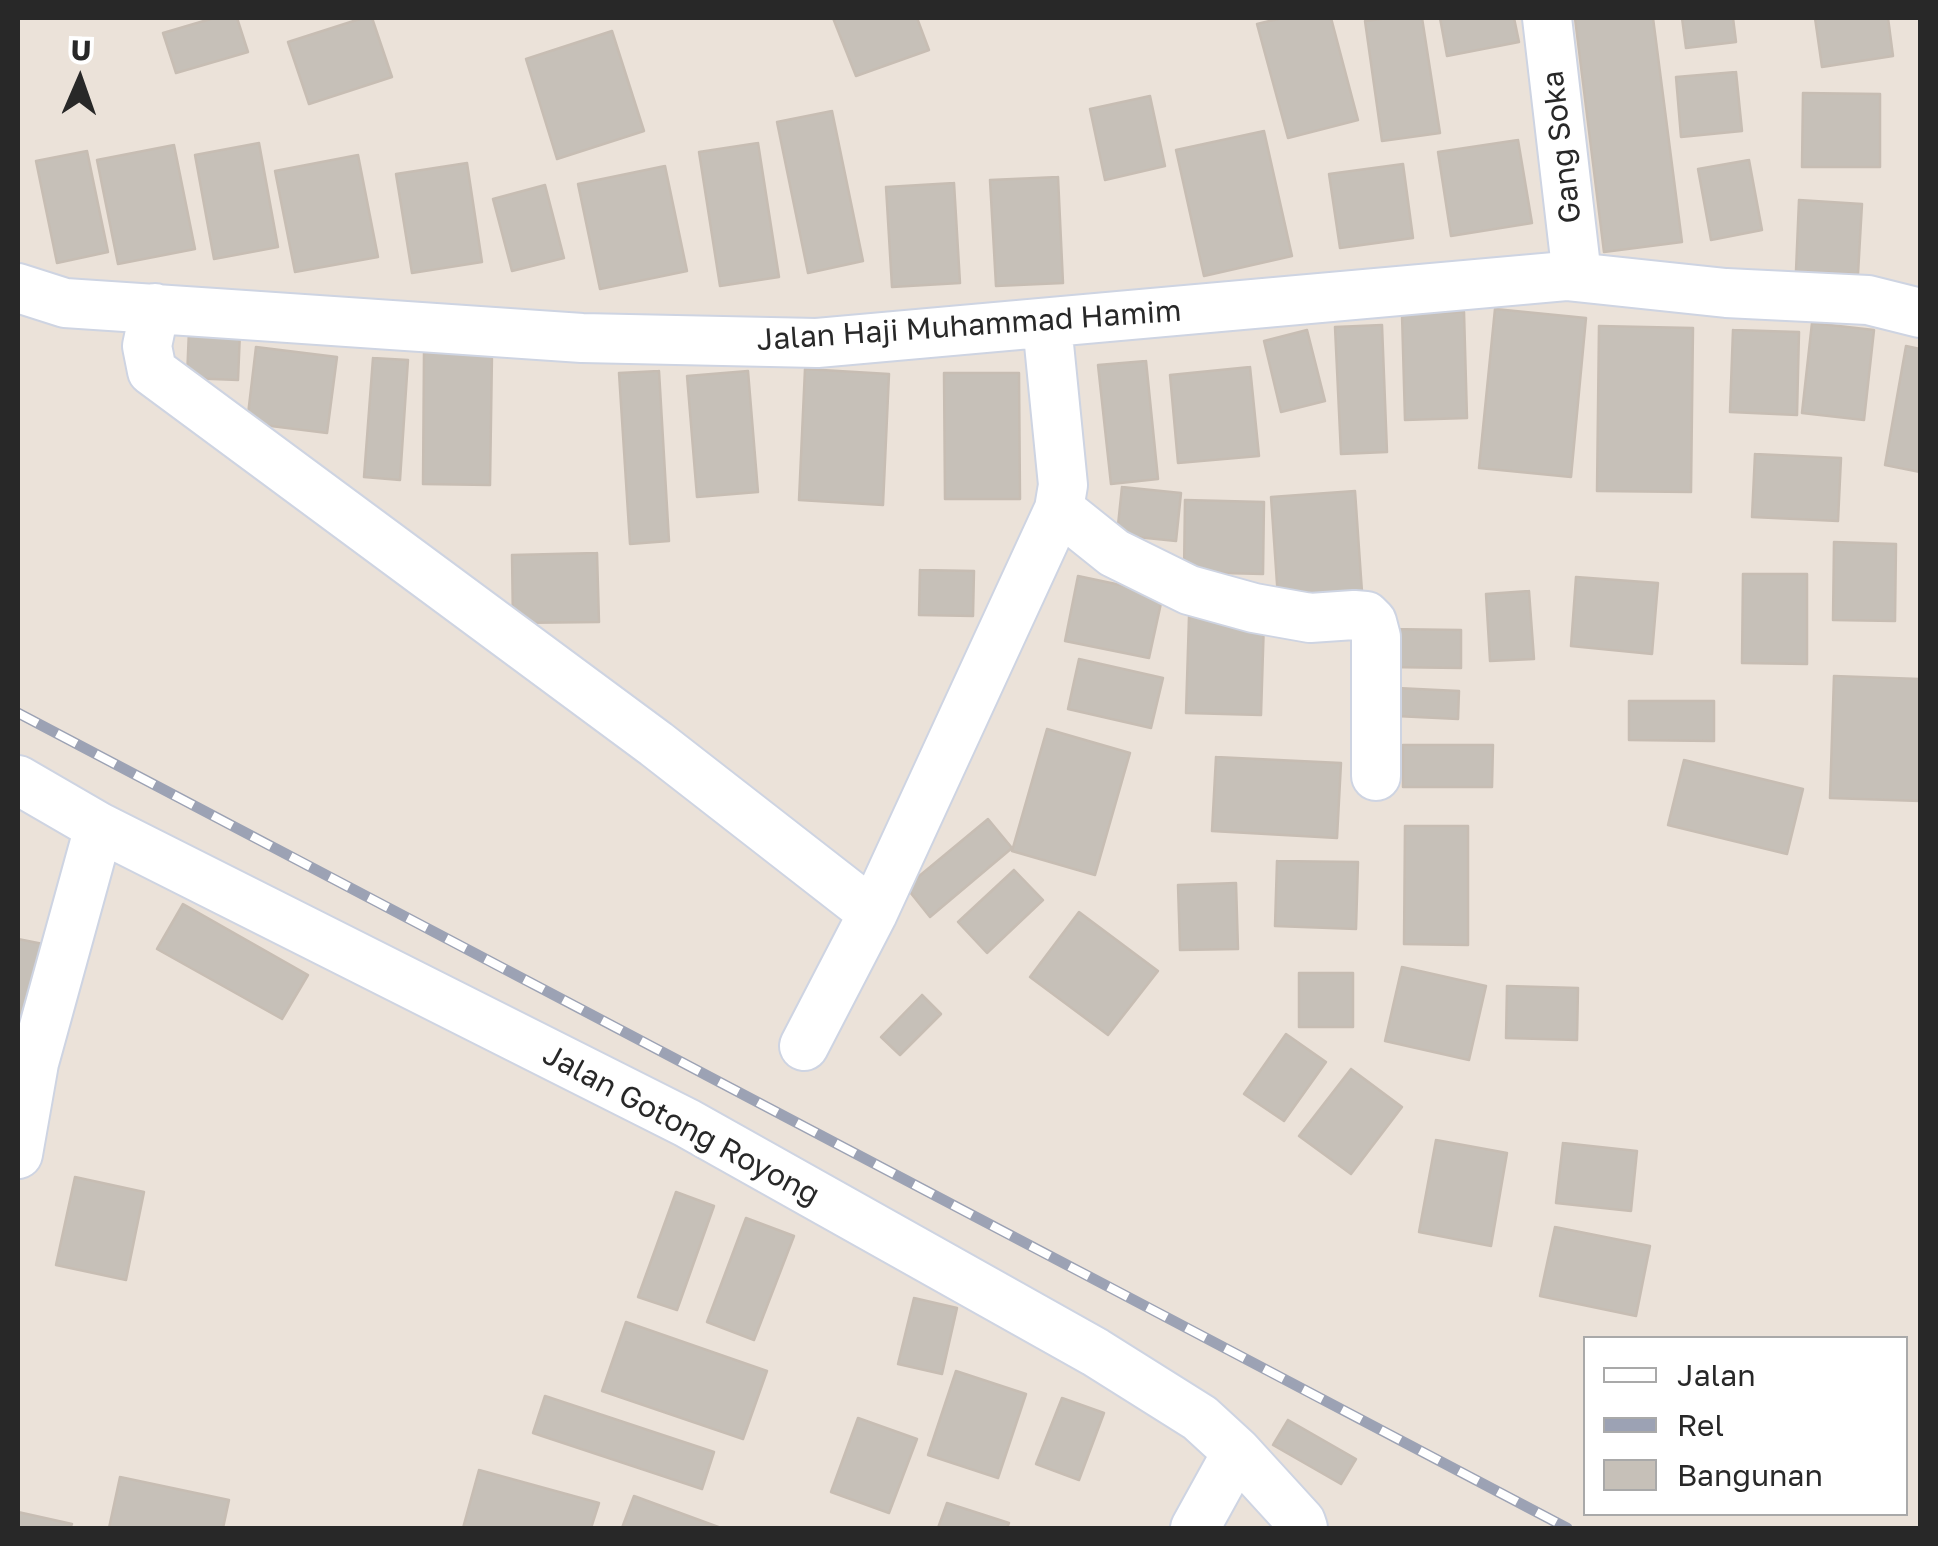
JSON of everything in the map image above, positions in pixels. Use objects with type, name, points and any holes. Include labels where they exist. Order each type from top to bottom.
[{"type":"street","name":"Gang Soka","points":[[1547,18],[1577,276]]},
{"type":"street","name":"Jalan Haji Muhammad Hamim","points":[[18,288],[65,303],[582,338],[798,342],[1047,324],[1577,276],[1726,293],[1868,300],[1920,313]]},
{"type":"street","points":[[155,308],[147,346],[152,372],[656,744],[873,913]]},
{"type":"street","points":[[804,1046],[873,913],[1059,510],[1064,484],[1047,324]]},
{"type":"street","points":[[1059,510],[1114,553],[1189,590],[1310,618],[1366,616],[1376,638],[1376,776]]},
{"type":"street","name":"Jalan Gotong Royong","points":[[18,780],[99,827],[687,1124],[1095,1352],[1200,1418],[1237,1452],[1302,1522],[1303,1528]]},
{"type":"street","points":[[18,1154],[34,1063],[99,827]]},
{"type":"street","points":[[1195,1528],[1237,1452]]},
{"type":"building","points":[[214,18],[237,18],[248,52],[176,73],[163,33]]},
{"type":"building","points":[[372,18],[392,77],[309,104],[288,42]]},
{"type":"building","points":[[833,18],[917,18],[929,50],[856,76]]},
{"type":"building","points":[[1282,18],[1331,18],[1358,120],[1288,138],[1257,24]]},
{"type":"building","points":[[1422,18],[1440,133],[1382,141],[1365,21]]},
{"type":"building","points":[[1440,18],[1514,18],[1519,42],[1447,56]]},
{"type":"building","points":[[1575,18],[1653,18],[1682,242],[1604,252]]},
{"type":"building","points":[[1682,18],[1733,18],[1736,42],[1686,48]]},
{"type":"building","points":[[1815,18],[1888,18],[1893,56],[1822,67]]},
{"type":"building","points":[[612,31],[644,131],[557,159],[526,59]]},
{"type":"building","points":[[1736,72],[1742,131],[1681,137],[1676,77]]},
{"type":"building","points":[[1803,93],[1880,94],[1880,167],[1802,167]]},
{"type":"building","points":[[1150,96],[1165,166],[1105,180],[1090,109]]},
{"type":"building","points":[[832,111],[863,261],[808,273],[777,122]]},
{"type":"building","points":[[1264,131],[1292,256],[1204,276],[1176,150]]},
{"type":"building","points":[[1518,140],[1532,223],[1451,236],[1438,152]]},
{"type":"building","points":[[259,143],[278,247],[214,259],[195,155]]},
{"type":"building","points":[[758,143],[779,277],[720,286],[699,152]]},
{"type":"building","points":[[174,145],[195,249],[118,264],[97,160]]},
{"type":"building","points":[[87,151],[108,252],[57,263],[36,161]]},
{"type":"building","points":[[358,155],[378,257],[295,272],[275,171]]},
{"type":"building","points":[[1749,160],[1762,230],[1711,240],[1698,169]]},
{"type":"building","points":[[467,163],[482,262],[412,273],[396,174]]},
{"type":"building","points":[[1403,164],[1413,238],[1340,248],[1329,174]]},
{"type":"building","points":[[665,166],[687,271],[600,289],[578,184]]},
{"type":"building","points":[[1058,177],[1063,283],[996,286],[990,180]]},
{"type":"building","points":[[954,183],[960,283],[892,287],[886,187]]},
{"type":"building","points":[[545,185],[564,258],[512,271],[493,199]]},
{"type":"building","points":[[1799,200],[1862,204],[1858,274],[1796,271]]},
{"type":"building","points":[[1495,309],[1586,318],[1571,477],[1479,468]]},
{"type":"building","points":[[1464,312],[1467,418],[1405,420],[1402,314]]},
{"type":"building","points":[[1812,323],[1874,330],[1864,420],[1802,413]]},
{"type":"building","points":[[1382,325],[1387,452],[1341,454],[1335,327]]},
{"type":"building","points":[[1599,326],[1693,328],[1691,492],[1597,491]]},
{"type":"building","points":[[189,330],[240,332],[238,380],[187,378]]},
{"type":"building","points":[[1307,330],[1325,401],[1281,412],[1264,341]]},
{"type":"building","points":[[1733,330],[1799,332],[1797,415],[1730,412]]},
{"type":"building","points":[[1906,346],[1920,349],[1920,472],[1885,465]]},
{"type":"building","points":[[256,347],[337,357],[327,433],[247,423]]},
{"type":"building","points":[[424,353],[492,354],[490,485],[423,484]]},
{"type":"building","points":[[373,358],[408,360],[400,480],[364,477]]},
{"type":"building","points":[[1146,361],[1158,479],[1111,484],[1098,365]]},
{"type":"building","points":[[1250,367],[1259,456],[1178,463],[1170,375]]},
{"type":"building","points":[[805,369],[889,374],[883,505],[799,500]]},
{"type":"building","points":[[659,371],[669,541],[630,544],[619,373]]},
{"type":"building","points":[[748,371],[758,492],[697,497],[687,376]]},
{"type":"building","points":[[944,373],[1019,373],[1020,499],[945,499]]},
{"type":"building","points":[[1755,454],[1841,458],[1838,521],[1752,517]]},
{"type":"building","points":[[1122,487],[1181,493],[1176,541],[1117,535]]},
{"type":"building","points":[[1355,491],[1362,592],[1278,598],[1271,497]]},
{"type":"building","points":[[1185,500],[1264,502],[1263,574],[1184,572]]},
{"type":"building","points":[[1834,542],[1896,544],[1895,621],[1833,620]]},
{"type":"building","points":[[597,553],[599,622],[513,623],[512,555]]},
{"type":"building","points":[[920,570],[974,571],[973,616],[919,615]]},
{"type":"building","points":[[1743,574],[1807,574],[1807,664],[1742,663]]},
{"type":"building","points":[[1078,576],[1163,594],[1149,658],[1065,641]]},
{"type":"building","points":[[1576,577],[1658,583],[1652,654],[1571,646]]},
{"type":"building","points":[[1529,591],[1534,659],[1490,661],[1486,594]]},
{"type":"building","points":[[1189,617],[1264,620],[1261,715],[1186,713]]},
{"type":"building","points":[[1387,629],[1461,630],[1461,668],[1386,667]]},
{"type":"building","points":[[1079,659],[1163,678],[1151,728],[1068,709]]},
{"type":"building","points":[[1834,676],[1920,679],[1920,801],[1830,798]]},
{"type":"building","points":[[1397,688],[1459,691],[1458,719],[1396,716]]},
{"type":"building","points":[[1629,701],[1714,701],[1714,741],[1629,740]]},
{"type":"building","points":[[1047,729],[1130,753],[1095,875],[1012,851]]},
{"type":"building","points":[[1403,745],[1493,745],[1492,787],[1403,787]]},
{"type":"building","points":[[1216,757],[1341,763],[1337,838],[1212,831]]},
{"type":"building","points":[[1684,760],[1803,789],[1787,854],[1668,825]]},
{"type":"building","points":[[988,819],[1012,848],[930,917],[906,887]]},
{"type":"building","points":[[1405,826],[1468,826],[1468,945],[1404,944]]},
{"type":"building","points":[[1277,861],[1358,862],[1356,929],[1275,926]]},
{"type":"building","points":[[1014,870],[1043,900],[987,953],[958,922]]},
{"type":"building","points":[[1236,883],[1238,949],[1180,950],[1178,885]]},
{"type":"building","points":[[183,904],[308,975],[282,1019],[157,949]]},
{"type":"building","points":[[1079,912],[1158,971],[1108,1035],[1030,977]]},
{"type":"building","points":[[18,939],[48,945],[18,1042]]},
{"type":"building","points":[[1402,967],[1486,986],[1469,1060],[1385,1041]]},
{"type":"building","points":[[1299,973],[1353,973],[1353,1027],[1299,1027]]},
{"type":"building","points":[[1507,986],[1578,988],[1577,1040],[1506,1038]]},
{"type":"building","points":[[922,995],[941,1014],[900,1055],[881,1037]]},
{"type":"building","points":[[1286,1034],[1326,1062],[1284,1121],[1244,1094]]},
{"type":"building","points":[[1351,1069],[1402,1107],[1351,1174],[1299,1136]]},
{"type":"building","points":[[1436,1140],[1507,1153],[1491,1246],[1419,1232]]},
{"type":"building","points":[[1563,1143],[1637,1151],[1631,1211],[1556,1203]]},
{"type":"building","points":[[75,1177],[144,1192],[126,1280],[56,1265]]},
{"type":"building","points":[[676,1192],[714,1206],[677,1310],[638,1297]]},
{"type":"building","points":[[746,1218],[794,1236],[754,1340],[707,1322]]},
{"type":"building","points":[[1555,1227],[1650,1246],[1636,1316],[1540,1296]]},
{"type":"building","points":[[914,1298],[957,1308],[942,1374],[898,1364]]},
{"type":"building","points":[[626,1322],[767,1371],[743,1439],[602,1391]]},
{"type":"building","points":[[956,1371],[1026,1394],[998,1478],[928,1455]]},
{"type":"building","points":[[545,1396],[714,1452],[702,1489],[533,1433]]},
{"type":"building","points":[[1062,1398],[1104,1413],[1079,1480],[1036,1464]]},
{"type":"building","points":[[858,1418],[917,1439],[889,1513],[831,1492]]},
{"type":"building","points":[[1288,1420],[1356,1459],[1341,1484],[1273,1445]]},
{"type":"building","points":[[479,1470],[599,1503],[591,1528],[463,1528]]},
{"type":"building","points":[[120,1477],[229,1500],[223,1528],[109,1528]]},
{"type":"building","points":[[634,1496],[721,1528],[622,1528]]},
{"type":"building","points":[[947,1503],[1009,1523],[1007,1528],[938,1528]]},
{"type":"building","points":[[18,1512],[72,1524],[70,1528],[18,1528]]},
{"type":"railway","points":[[18,713],[1567,1528]]}]
